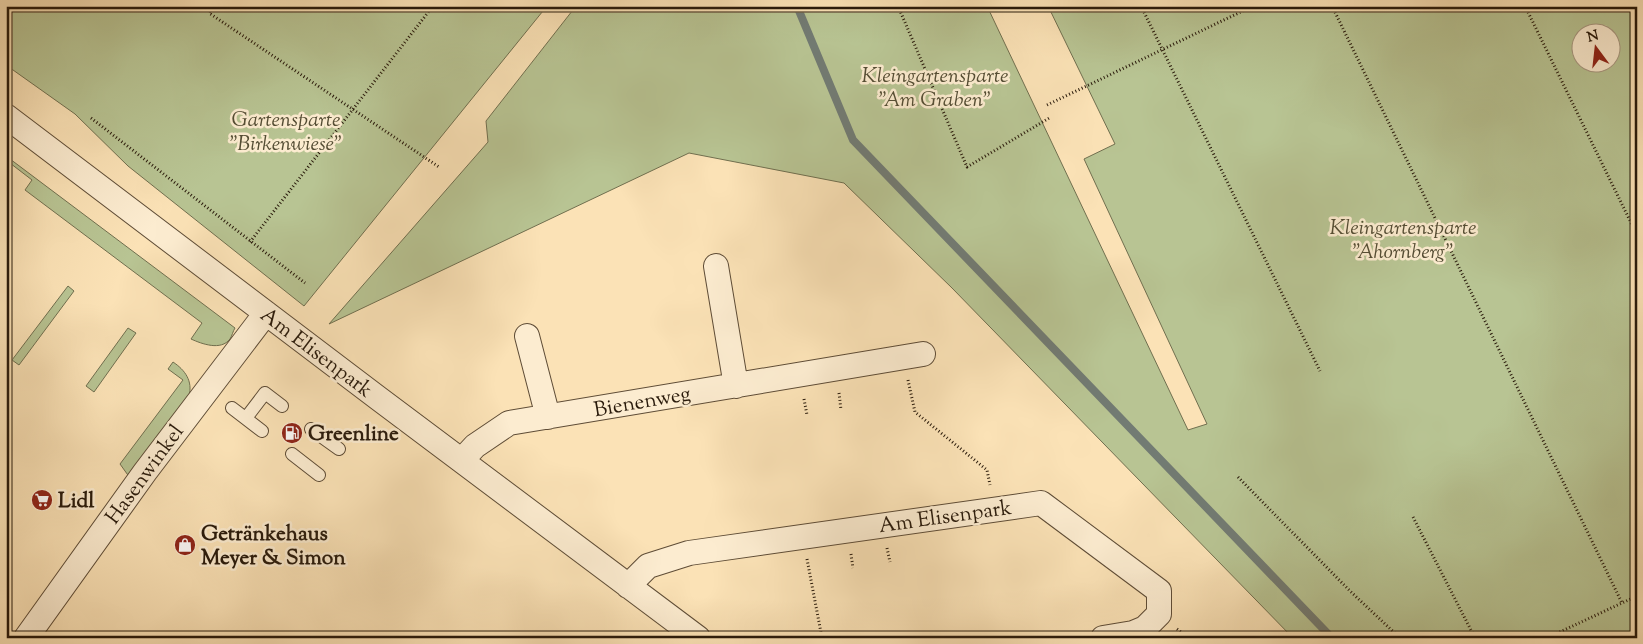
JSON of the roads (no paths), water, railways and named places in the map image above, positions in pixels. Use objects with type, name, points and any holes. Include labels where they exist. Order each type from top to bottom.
[{"type":"street","name":"Am Elisenpark","points":[[6,116],[698,638]]},
{"type":"street","points":[[716,266],[736,386]]},
{"type":"street","name":"Hasenwinkel","points":[[26,638],[145,472],[266,313]]},
{"type":"street","points":[[527,336],[548,417]]},
{"type":"street","name":"Bienenweg","points":[[462,460],[475,446],[509,423],[913,356]]},
{"type":"street","name":"Am Elisenpark","points":[[628,586],[648,566],[689,553],[1041,503],[1158,591],[1159,614],[1145,628],[1133,633],[1103,638]]},
{"type":"lane","points":[[246,418],[265,393],[282,406]]},
{"type":"lane","points":[[232,408],[262,431]]},
{"type":"lane","points":[[311,429],[339,449]]},
{"type":"lane","points":[[292,454],[319,474]]},
{"type":"waterway","points":[[797,6],[853,140],[1332,638]]},
{"type":"place","name":"Greenline","points":[[292,433]]},
{"type":"place","name":"Lidl","points":[[42,500]]},
{"type":"place","name":"Getränkehaus Meyer & Simon","points":[[185,545]]},
{"type":"park label","name":"Kleingartensparte \"Am Graben\"","points":[[935,87]]},
{"type":"park label","name":"Gartensparte \"Birkenwiese\"","points":[[286,131]]},
{"type":"park label","name":"Kleingartensparte \"Ahornberg\"","points":[[1403,239]]}]
